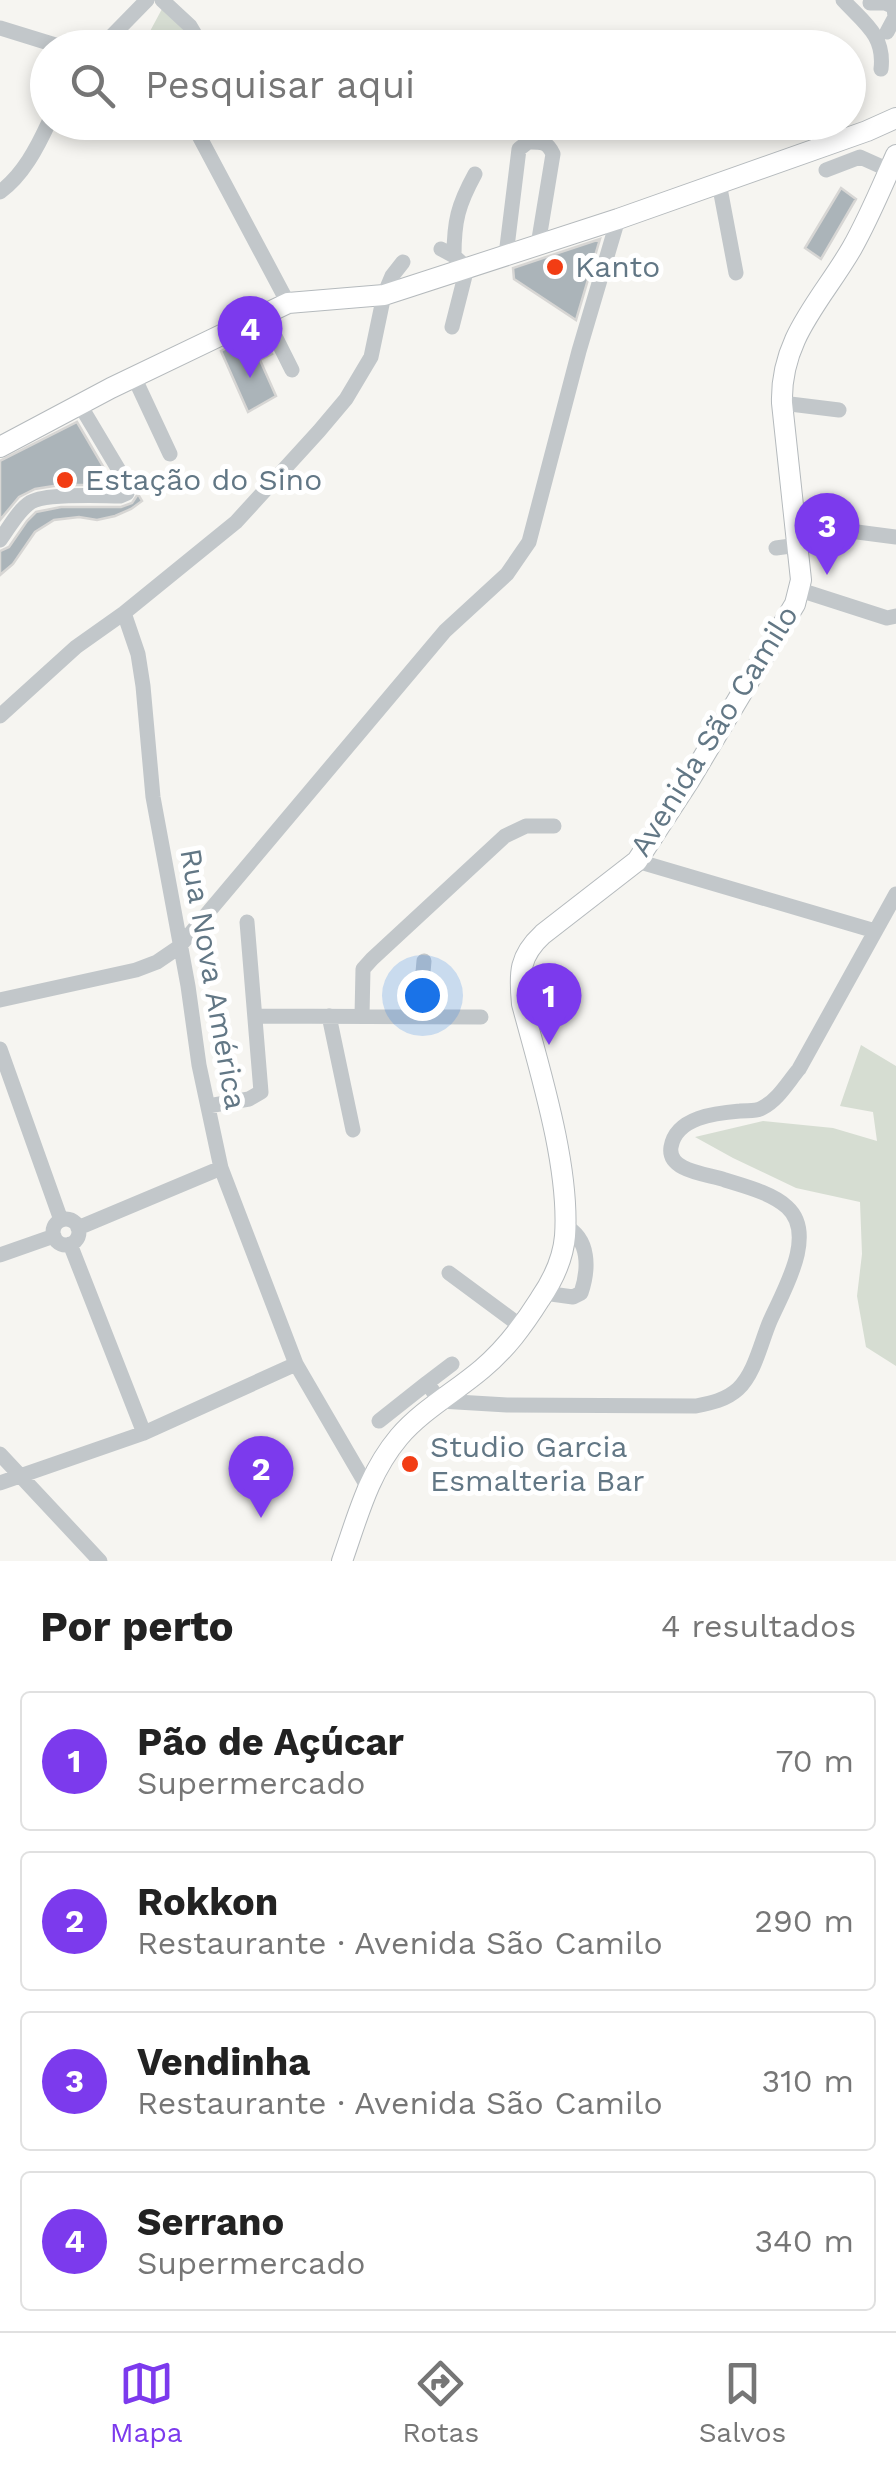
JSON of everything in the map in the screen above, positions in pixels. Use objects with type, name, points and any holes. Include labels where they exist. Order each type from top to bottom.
[{"type":"main road","points":[[866,120],[896,104]]},
{"type":"main road","points":[[866,131],[896,118]]},
{"type":"main road","points":[[0,446],[134,376],[288,303],[384,295],[454,258],[506,256],[838,140]]},
{"type":"main road","name":"Avenida São Camilo","points":[[342,1561],[367,1486],[378,1466],[404,1432],[499,1354],[522,1328],[562,1256],[564,1196],[522,1004],[523,962],[530,946],[543,934],[637,861],[776,637],[800,590],[782,403],[786,360],[812,306],[852,249],[893,162]]},
{"type":"street","points":[[118,30],[147,0]]},
{"type":"street","points":[[162,0],[192,30]]},
{"type":"street","points":[[843,0],[875,36],[883,54],[881,69]]},
{"type":"street","points":[[870,3],[895,6],[896,16],[887,32]]},
{"type":"street","points":[[0,28],[30,37]]},
{"type":"street","points":[[0,192],[28,162],[40,140]]},
{"type":"street","points":[[201,140],[288,303]]},
{"type":"street","points":[[506,256],[519,150],[528,142],[543,142],[553,154],[538,245]]},
{"type":"street","points":[[826,170],[860,157],[893,162]]},
{"type":"street","points":[[452,328],[454,224],[460,200],[475,174]]},
{"type":"street","points":[[718,183],[736,273]]},
{"type":"street","points":[[0,1000],[136,970],[158,962],[179,947],[445,631],[508,574],[529,542],[618,219]]},
{"type":"street","points":[[0,716],[76,647],[236,522],[319,432],[371,357],[384,295],[403,262]]},
{"type":"street","points":[[264,314],[292,370]]},
{"type":"street","points":[[134,376],[170,454]]},
{"type":"street","points":[[782,403],[839,410]]},
{"type":"street","points":[[0,540],[30,503],[43,498],[127,493],[126,482],[80,404]]},
{"type":"street","points":[[796,524],[896,537]]},
{"type":"street","points":[[776,548],[798,546]]},
{"type":"street","points":[[800,590],[887,618],[896,616]]},
{"type":"street","name":"Rua Nova América","points":[[124,612],[143,686],[153,797],[221,1168],[296,1364],[367,1486]]},
{"type":"street","points":[[362,1016],[363,969],[372,959],[505,836],[526,826],[554,826]]},
{"type":"street","points":[[637,861],[876,931]]},
{"type":"street","points":[[428,1383],[440,1401],[508,1405],[696,1406],[713,1403],[738,1389],[752,1366],[795,1266],[799,1241],[795,1218],[787,1207],[768,1196],[682,1166],[674,1158],[672,1146],[687,1123],[713,1115],[756,1110],[778,1095],[799,1069],[896,894]]},
{"type":"street","points":[[208,1106],[249,1099],[261,1092],[247,922]]},
{"type":"street","points":[[420,1016],[424,961]]},
{"type":"street","points":[[254,1016],[481,1017]]},
{"type":"street","points":[[329,1016],[353,1130]]},
{"type":"street","points":[[0,1048],[61,1220]]},
{"type":"street","points":[[78,1228],[221,1168]]},
{"type":"street","points":[[61,1220],[71,1220],[78,1228],[78,1236],[70,1244],[60,1244],[54,1236],[54,1227],[61,1220]]},
{"type":"street","points":[[544,1293],[572,1297],[581,1293],[587,1275],[585,1251],[574,1230],[565,1226]]},
{"type":"street","points":[[0,1255],[54,1236]]},
{"type":"street","points":[[70,1244],[144,1433]]},
{"type":"street","points":[[449,1273],[522,1328]]},
{"type":"street","points":[[0,1483],[144,1433],[296,1364]]},
{"type":"street","points":[[380,1421],[452,1364]]},
{"type":"street","points":[[0,1454],[100,1561]]},
{"type":"shaded area","points":[[163,7],[188,30],[151,30]]},
{"type":"shaded area","points":[[861,1045],[896,1066],[896,1366],[866,1347],[857,1296],[862,1254],[860,1202],[796,1188],[695,1137],[763,1121],[833,1128],[877,1141],[873,1112],[840,1106]]},
{"type":"building","points":[[841,188],[856,199],[821,259],[805,248]]},
{"type":"building","name":"Kanto","points":[[600,239],[576,320],[514,279],[513,268]]},
{"type":"building","points":[[262,335],[272,354],[260,360],[276,396],[248,412],[221,351],[250,336],[252,340]]},
{"type":"building","points":[[77,422],[114,485],[35,489],[19,497],[0,520],[0,461]]},
{"type":"building","points":[[138,494],[142,501],[115,516],[54,520],[35,532],[13,564],[0,575],[0,551],[9,547],[36,512],[61,507],[121,507],[132,503]]},
{"type":"place","name":"Kanto","points":[[555,267]]},
{"type":"place","name":"Serrano","points":[[250,378]]},
{"type":"place","name":"Estação do Sino","points":[[65,480]]},
{"type":"place","name":"Vendinha","points":[[827,575]]},
{"type":"place","name":"Pão de Açúcar","points":[[549,1045]]},
{"type":"place","name":"Studio Garcia Esmalteria Bar","points":[[410,1464]]},
{"type":"place","name":"Rokkon","points":[[261,1518]]}]
